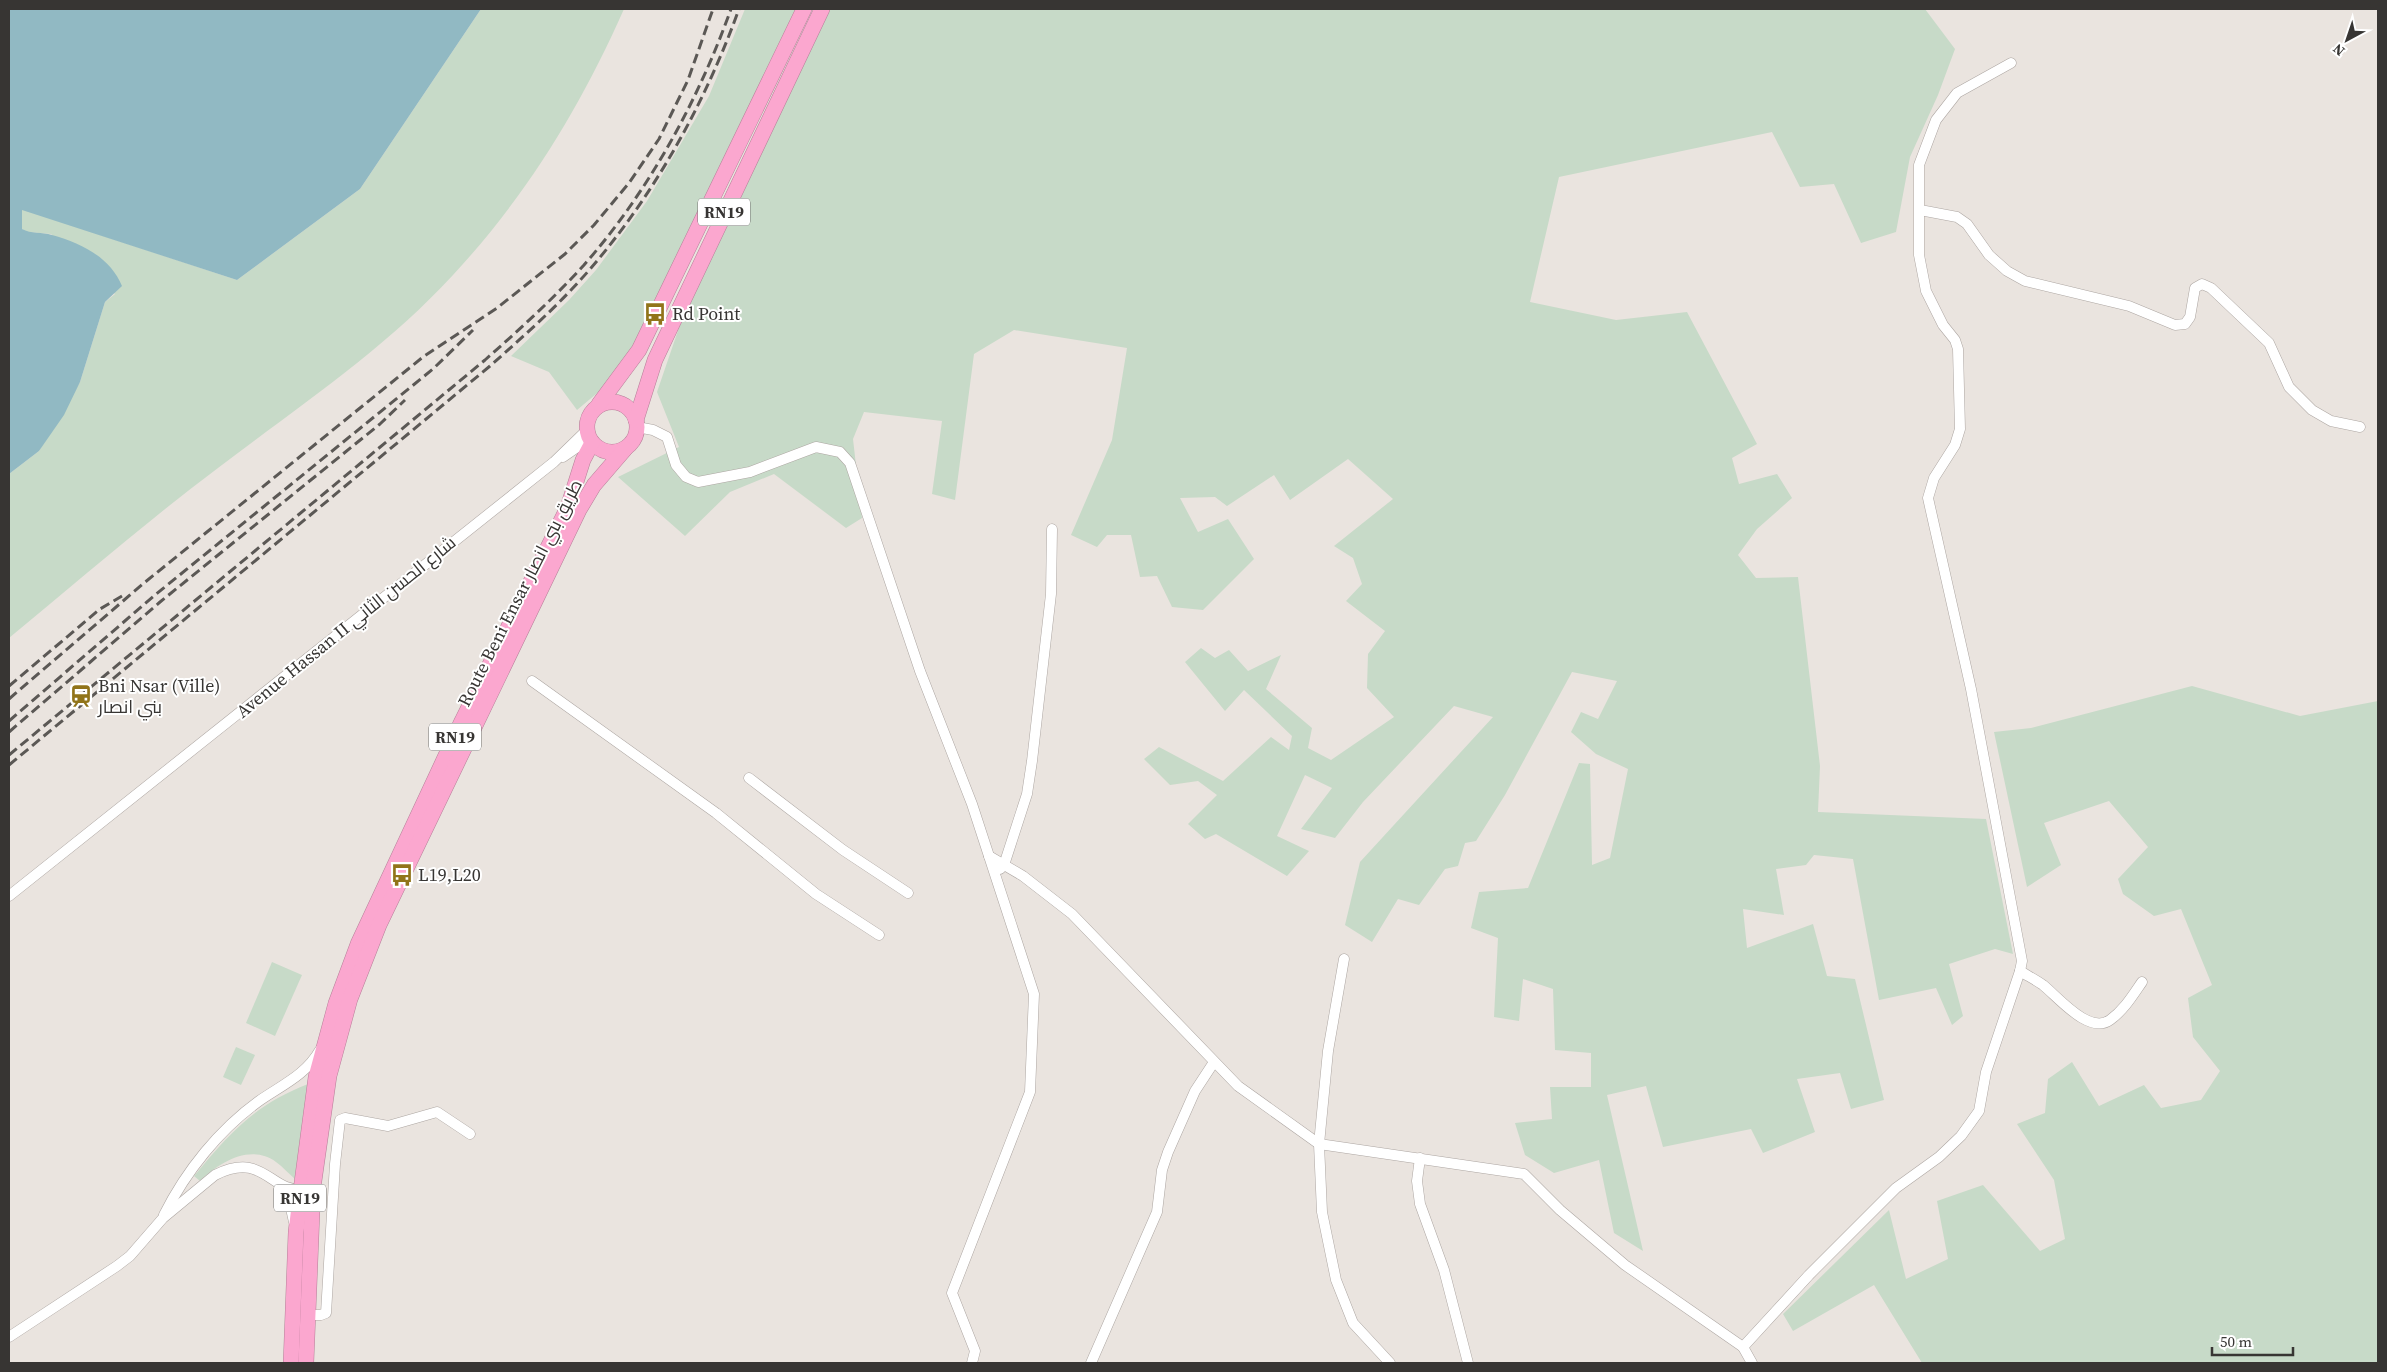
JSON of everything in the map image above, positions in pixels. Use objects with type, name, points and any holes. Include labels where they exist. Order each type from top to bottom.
[{"type":"highway","name":"RN19","points":[[589,438],[589,415],[639,350],[804,9]]},
{"type":"highway","name":"RN19","points":[[625,448],[635,437],[636,423],[655,360],[822,9]]},
{"type":"highway","points":[[599,404],[618,402],[629,409],[636,423]]},
{"type":"highway","points":[[589,438],[599,449],[610,452],[625,448]]},
{"type":"highway","name":"Route Beni Ensar طريق بني انصار","points":[[306,1363],[308,1315],[307,1189],[327,1036],[336,1003],[361,937],[462,721],[568,507],[589,438]]},
{"type":"highway","name":"Route Beni Ensar طريق بني انصار","points":[[291,1363],[296,1232],[316,1162],[322,1076],[350,999],[378,925],[579,510],[594,485],[625,448]]},
{"type":"street","points":[[1743,1347],[1809,1275],[1896,1188],[1939,1157],[1962,1136],[1979,1111],[1986,1072],[2020,971],[2022,960],[1972,689],[1928,498],[1934,478],[1955,445],[1960,429],[1958,349],[1955,340],[1943,325],[1926,291],[1919,255],[1919,165],[1936,120],[1957,93],[2012,62]]},
{"type":"street","points":[[1920,210],[1958,217],[1967,224],[1989,255],[2007,271],[2025,281],[2129,306],[2175,325],[2185,324],[2190,317],[2194,288],[2202,284],[2211,288],[2269,342],[2289,387],[2312,410],[2331,421],[2360,427]]},
{"type":"street","points":[[636,423],[666,437],[676,466],[686,477],[698,482],[750,472],[816,448],[832,449],[846,456],[850,463],[920,671],[972,804],[1034,994],[1030,1092],[952,1293],[975,1351],[972,1363]]},
{"type":"street","name":"Avenue Hassan II شارع الحسن الثاني","points":[[9,896],[554,462],[589,438]]},
{"type":"street","points":[[995,876],[1004,865],[1027,794],[1051,594],[1052,529]]},
{"type":"street","points":[[532,680],[716,813],[816,894],[879,936]]},
{"type":"street","points":[[749,778],[843,850],[908,893]]},
{"type":"street","points":[[989,856],[1042,890],[1072,914],[1238,1086],[1319,1144],[1524,1174],[1560,1210],[1625,1265],[1743,1347],[1752,1363]]},
{"type":"street","points":[[1344,959],[1328,1051],[1319,1144],[1322,1212],[1336,1280],[1354,1323],[1390,1363]]},
{"type":"street","points":[[2020,971],[2043,985],[2080,1016],[2100,1024],[2109,1021],[2120,1011],[2142,982]]},
{"type":"street","points":[[163,1218],[186,1177],[211,1146],[259,1101],[296,1078],[314,1060],[327,1036]]},
{"type":"street","points":[[1091,1363],[1157,1212],[1162,1170],[1168,1152],[1195,1091],[1214,1062]]},
{"type":"street","points":[[296,1078],[322,1076]]},
{"type":"street","points":[[308,1315],[326,1313],[335,1164],[340,1120],[345,1118],[388,1126],[437,1112],[470,1134]]},
{"type":"street","points":[[1420,1158],[1416,1181],[1420,1204],[1444,1270],[1468,1363]]},
{"type":"street","points":[[316,1162],[335,1164]]},
{"type":"street","points":[[9,1337],[130,1256],[163,1218],[215,1175],[225,1170],[236,1168],[258,1170],[292,1190],[307,1189]]},
{"type":"street","points":[[277,1182],[285,1192],[290,1204],[296,1232]]},
{"type":"green space","points":[[481,9],[624,9],[589,81],[550,149],[505,214],[453,275],[398,328],[340,377],[165,509],[9,638],[9,474],[39,451],[80,382],[105,302],[115,294],[51,234],[27,232],[22,229],[22,209],[237,280],[360,189]]},
{"type":"green space","points":[[745,9],[798,9],[655,314],[608,384],[577,410],[549,372],[511,356],[569,300],[596,270],[647,201],[709,96]]},
{"type":"green space","points":[[829,9],[1925,9],[1955,49],[1938,95],[1910,157],[1896,232],[1861,243],[1834,184],[1800,187],[1772,132],[1559,177],[1530,302],[1616,320],[1687,312],[1757,444],[1732,458],[1739,484],[1777,474],[1792,498],[1757,529],[1738,555],[1756,578],[1798,577],[1820,766],[1818,812],[1986,819],[2013,954],[1995,949],[1949,964],[1963,1016],[1952,1025],[1936,988],[1879,1000],[1853,859],[1814,855],[1806,865],[1776,869],[1784,915],[1743,909],[1747,948],[1813,924],[1827,976],[1855,979],[1884,1100],[1851,1109],[1840,1073],[1797,1079],[1815,1132],[1763,1153],[1751,1129],[1663,1147],[1646,1086],[1607,1095],[1643,1251],[1614,1233],[1599,1160],[1554,1173],[1525,1155],[1515,1123],[1552,1119],[1550,1087],[1591,1087],[1591,1053],[1555,1050],[1553,989],[1523,979],[1519,1021],[1494,1017],[1498,938],[1471,928],[1479,892],[1528,888],[1579,763],[1590,764],[1592,865],[1610,858],[1628,769],[1596,754],[1571,732],[1581,712],[1598,719],[1617,681],[1572,672],[1505,795],[1476,841],[1465,843],[1458,866],[1445,869],[1419,905],[1398,899],[1372,942],[1345,925],[1360,862],[1493,717],[1454,706],[1363,802],[1335,838],[1301,829],[1332,788],[1305,775],[1277,836],[1309,851],[1287,876],[1216,834],[1205,839],[1188,824],[1217,795],[1198,781],[1170,785],[1144,759],[1159,747],[1223,781],[1271,737],[1289,750],[1292,736],[1244,690],[1225,711],[1185,662],[1201,648],[1215,658],[1229,650],[1248,671],[1281,655],[1266,689],[1312,728],[1308,748],[1331,760],[1394,717],[1367,688],[1368,654],[1385,631],[1346,601],[1362,584],[1353,558],[1334,546],[1393,499],[1348,459],[1290,500],[1274,475],[1227,506],[1215,497],[1180,498],[1198,532],[1228,519],[1254,559],[1203,610],[1172,607],[1157,576],[1140,577],[1131,535],[1107,535],[1097,547],[1071,535],[1112,440],[1127,348],[1014,330],[974,354],[955,500],[932,494],[942,421],[864,412],[853,439],[862,518],[846,528],[774,474],[730,492],[685,536],[618,477],[679,447],[657,392],[683,316]]},
{"type":"green space","points":[[2192,686],[2300,716],[2378,701],[2378,1363],[1922,1363],[1874,1285],[1793,1331],[1783,1314],[1889,1210],[1906,1279],[1948,1259],[1937,1201],[1983,1185],[2040,1251],[2065,1239],[2054,1180],[2017,1124],[2045,1113],[2048,1079],[2072,1062],[2099,1106],[2144,1085],[2161,1108],[2201,1100],[2220,1071],[2193,1037],[2188,998],[2212,985],[2181,909],[2154,916],[2123,894],[2118,879],[2148,847],[2109,801],[2044,823],[2061,865],[2027,887],[1994,732],[2031,728]]},
{"type":"green space","points":[[272,962],[302,975],[275,1036],[246,1023]]},
{"type":"green space","points":[[236,1047],[255,1055],[241,1085],[223,1077]]},
{"type":"green space","points":[[308,1084],[296,1180],[276,1162],[256,1154],[246,1155],[226,1162],[200,1181],[194,1176],[219,1146],[244,1122],[272,1101]]},
{"type":"water","points":[[9,9],[481,9],[360,189],[237,280],[22,210],[22,229],[29,232],[52,235],[84,247],[110,267],[122,286],[105,302],[80,382],[64,415],[39,451],[9,474]]},
{"type":"railway","points":[[9,699],[144,583],[423,357],[497,308],[565,254],[594,225],[629,183],[659,139],[688,80],[713,9]]},
{"type":"railway","points":[[9,755],[485,360],[536,314],[572,278],[608,237],[630,207],[670,144],[703,77],[731,9]]},
{"type":"railway","points":[[9,765],[490,366],[567,294],[615,239],[637,209],[677,145],[711,78],[739,9]]},
{"type":"railway","points":[[9,721],[155,595],[433,369],[473,330]]},
{"type":"railway","points":[[9,732],[160,602],[380,424],[405,400]]},
{"type":"railway","points":[[9,686],[100,609],[122,596]]},
{"type":"place","name":"Rd Point","points":[[655,314]]},
{"type":"place","name":"Bni Nsar (Ville) بني انصار","points":[[81,696]]},
{"type":"place","name":"L19,L20","points":[[402,875]]}]
